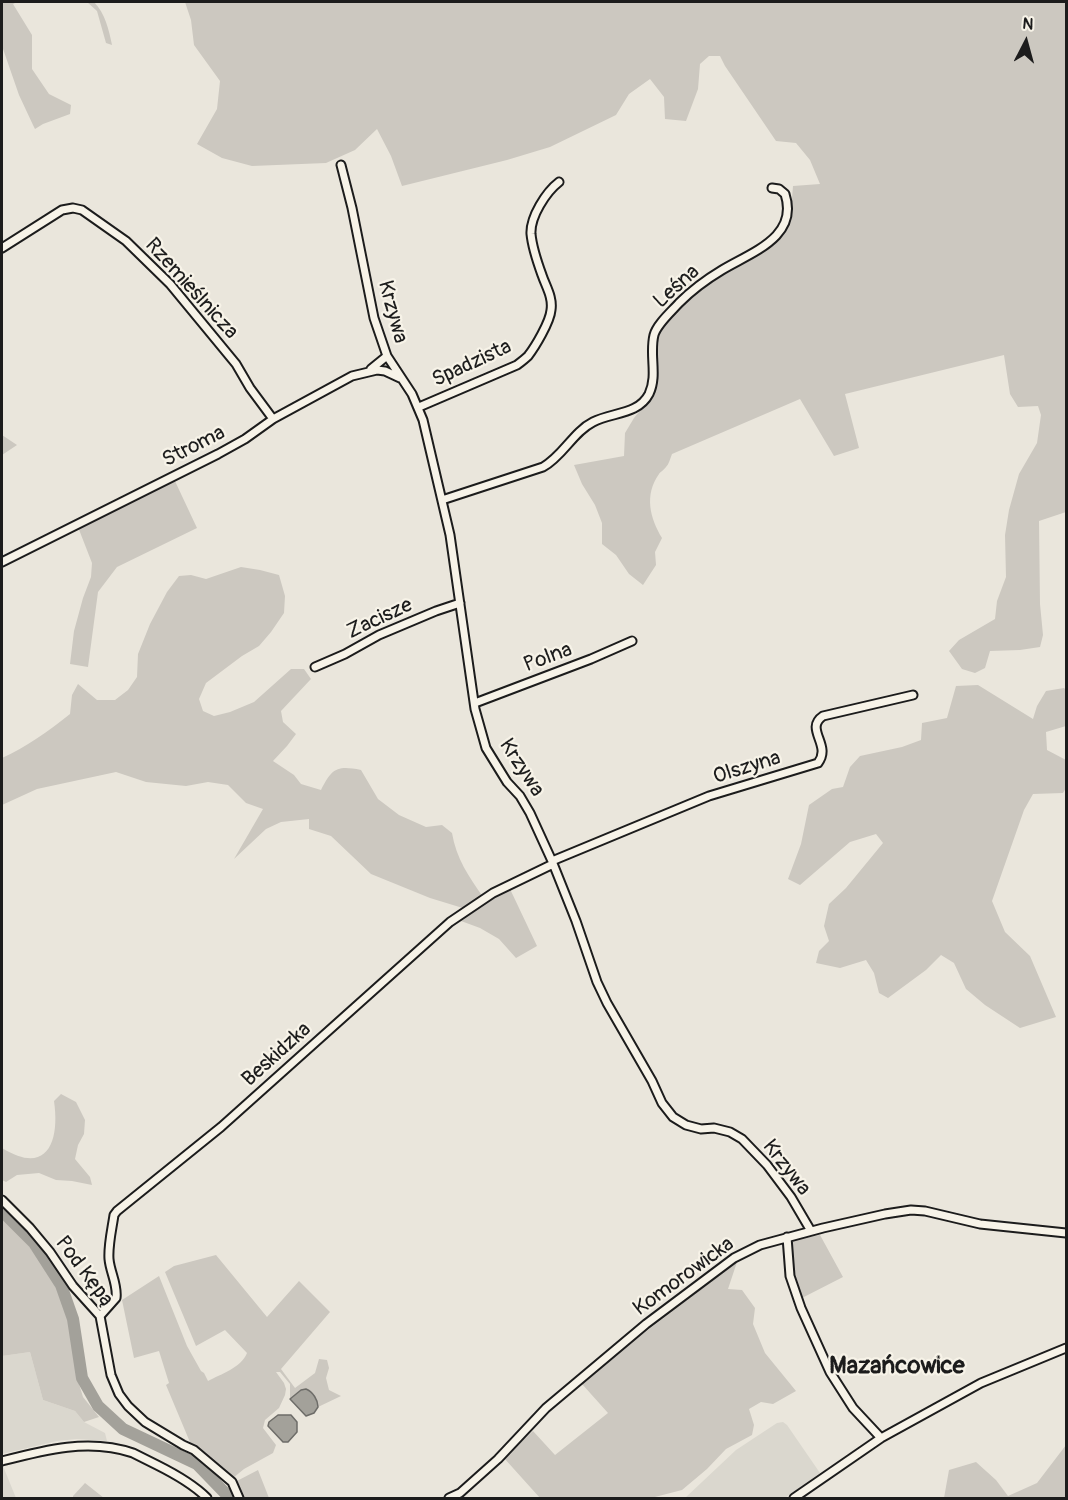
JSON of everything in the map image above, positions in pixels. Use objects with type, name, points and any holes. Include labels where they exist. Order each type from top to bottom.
[{"type":"street","name":"Krzywa","points":[[341,165],[374,318],[387,356],[412,394],[423,420],[450,535],[475,703],[480,731],[486,747],[507,782],[520,796],[530,813],[576,921],[607,1004],[652,1081],[662,1103],[673,1117],[686,1125],[701,1129],[714,1128],[730,1132],[742,1139],[766,1165],[790,1197],[811,1231]]},
{"type":"street","name":"Spadzista","points":[[419,407],[518,365],[528,356],[548,322],[551,309],[550,295],[531,235],[532,225],[550,189],[559,182]]},
{"type":"street","name":"Leśna","points":[[442,500],[543,467],[551,463],[588,425],[606,417],[630,411],[645,402],[653,378],[653,342],[657,328],[679,303],[695,290],[720,271],[773,240],[784,226],[788,213],[788,202],[785,194],[779,189],[772,188]]},
{"type":"street","name":"Rzemieślnicza","points":[[2,248],[63,210],[73,208],[82,210],[126,241],[171,284],[236,364],[273,419]]},
{"type":"street","points":[[369,371],[387,356]]},
{"type":"street","points":[[369,371],[385,371],[400,378]]},
{"type":"street","name":"Stroma","points":[[2,562],[218,454],[245,439],[273,419],[352,376],[369,371]]},
{"type":"street","name":"Zacisze","points":[[315,667],[379,636],[460,603]]},
{"type":"street","name":"Polna","points":[[475,703],[632,641]]},
{"type":"street","name":"Olszyna","points":[[552,862],[710,796],[818,763],[824,752],[816,724],[823,716],[914,695]]},
{"type":"street","name":"Beskidzka","points":[[100,1316],[116,1298],[117,1292],[109,1255],[114,1215],[120,1207],[221,1126],[450,922],[493,893],[552,862]]},
{"type":"street","name":"Pod Kępą","points":[[2,1200],[30,1228],[73,1286],[100,1316],[111,1375],[119,1394],[128,1406],[146,1422],[194,1450],[232,1482],[239,1498]]},
{"type":"street","name":"Komorowicka","points":[[449,1498],[463,1496],[546,1408],[646,1324],[734,1258],[760,1245],[811,1231],[911,1210],[925,1211],[980,1224],[1066,1233]]},
{"type":"street","points":[[787,1237],[790,1276],[801,1308],[826,1363],[853,1408],[881,1438]]},
{"type":"street","points":[[794,1498],[881,1438],[981,1383],[1066,1348]]},
{"type":"street","points":[[2,1461],[63,1448],[92,1446],[110,1448],[134,1454],[164,1468],[195,1487],[207,1498]]},
{"type":"shaded area","points":[[2,2],[17,2],[13,4],[32,35],[32,69],[49,94],[71,105],[70,114],[35,129],[19,95],[2,46]]},
{"type":"shaded area","points":[[87,2],[94,2],[104,16],[112,45],[106,43],[97,11]]},
{"type":"shaded area","points":[[185,2],[1066,2],[1066,512],[1039,521],[1040,604],[1043,635],[1040,647],[990,651],[985,668],[975,673],[962,669],[949,651],[959,640],[995,619],[997,601],[1006,577],[1005,535],[1009,510],[1019,474],[1037,443],[1041,415],[1038,406],[1018,407],[1010,394],[1004,355],[845,394],[859,448],[834,456],[800,399],[672,454],[651,490],[650,506],[654,523],[662,538],[655,552],[656,565],[643,585],[629,574],[616,555],[602,544],[602,523],[574,465],[624,456],[625,433],[646,403],[656,379],[657,334],[677,310],[712,279],[774,242],[790,223],[793,186],[820,184],[810,160],[796,143],[776,141],[720,56],[709,56],[700,64],[698,89],[686,121],[665,119],[664,97],[650,79],[629,94],[616,115],[550,147],[402,186],[391,156],[377,129],[355,150],[326,163],[252,166],[222,158],[197,144],[217,109],[220,81],[194,45],[191,20]]},
{"type":"shaded area","points":[[2,435],[17,445],[2,455]]},
{"type":"shaded area","points":[[174,479],[197,528],[117,567],[98,592],[88,667],[70,664],[74,631],[91,577],[92,563],[78,527]]},
{"type":"shaded area","points":[[241,567],[279,575],[285,596],[284,613],[259,646],[206,683],[199,699],[203,711],[214,716],[230,712],[254,702],[291,669],[304,669],[311,679],[281,711],[283,722],[296,734],[273,761],[294,775],[301,784],[321,790],[328,777],[336,770],[346,768],[361,770],[378,799],[399,815],[426,827],[442,825],[452,833],[460,859],[483,897],[466,909],[430,898],[371,874],[331,836],[309,829],[309,819],[281,822],[266,829],[234,859],[263,809],[246,803],[228,785],[208,782],[186,786],[146,782],[116,772],[37,789],[2,805],[2,758],[37,738],[70,714],[72,695],[78,684],[97,700],[115,700],[128,690],[137,677],[138,654],[150,624],[167,592],[179,576],[191,575],[206,579]]},
{"type":"shaded area","points":[[978,685],[1033,719],[1037,706],[1046,691],[1064,688],[1066,690],[1066,726],[1046,732],[1047,750],[1066,760],[1066,788],[1063,793],[1033,794],[1024,810],[992,901],[1005,932],[1030,956],[1056,1017],[1020,1028],[985,1005],[966,989],[954,963],[941,955],[926,970],[888,998],[879,993],[874,973],[866,960],[840,968],[816,963],[819,951],[829,941],[824,926],[829,904],[846,888],[883,843],[876,834],[850,842],[800,885],[788,879],[801,844],[809,805],[832,789],[843,787],[850,767],[860,756],[902,747],[921,740],[922,723],[947,718],[956,686]]},
{"type":"shaded area","points":[[510,889],[537,946],[516,958],[499,939],[480,928],[461,921],[494,897]]},
{"type":"shaded area","points":[[61,1094],[76,1102],[85,1120],[84,1134],[78,1145],[75,1159],[90,1177],[92,1185],[56,1180],[39,1173],[17,1175],[6,1182],[2,1180],[2,1148],[17,1156],[30,1158],[40,1156],[47,1150],[55,1130],[54,1101]]},
{"type":"shaded area","points":[[2,1219],[31,1248],[53,1278],[66,1309],[73,1339],[76,1374],[83,1397],[99,1417],[84,1422],[75,1411],[43,1400],[30,1352],[2,1356]]},
{"type":"shaded area","points":[[820,1235],[843,1277],[800,1299],[793,1275],[790,1240]]},
{"type":"shaded area","points":[[216,1255],[267,1317],[299,1281],[330,1312],[281,1369],[295,1388],[315,1373],[319,1359],[327,1360],[329,1368],[326,1378],[329,1390],[341,1396],[318,1407],[311,1391],[301,1390],[290,1399],[290,1384],[280,1372],[276,1372],[284,1383],[285,1395],[279,1408],[265,1420],[263,1428],[276,1445],[273,1453],[244,1469],[233,1478],[197,1449],[196,1445],[192,1447],[166,1385],[169,1383],[159,1351],[134,1358],[122,1300],[159,1276],[187,1346],[208,1381],[235,1367],[247,1353],[225,1330],[196,1346],[165,1272],[174,1266]]},
{"type":"shaded area","points":[[737,1262],[728,1289],[742,1290],[755,1308],[753,1324],[765,1353],[796,1391],[773,1404],[761,1402],[749,1409],[754,1425],[752,1435],[726,1449],[682,1490],[651,1498],[540,1498],[504,1458],[533,1431],[555,1455],[608,1413],[582,1384],[623,1349]]},
{"type":"shaded area","points":[[30,1352],[43,1400],[75,1411],[84,1422],[105,1433],[107,1441],[77,1439],[57,1441],[2,1454],[2,1356]]},
{"type":"shaded area","points":[[306,1389],[315,1396],[318,1407],[314,1413],[306,1416],[290,1399],[301,1390]]},
{"type":"shaded area","points":[[278,1415],[291,1415],[297,1422],[297,1432],[288,1442],[283,1442],[268,1426],[269,1422]]},
{"type":"shaded area","points":[[783,1422],[820,1473],[785,1498],[685,1498],[736,1450],[777,1423]]},
{"type":"shaded area","points":[[1066,1445],[1066,1498],[944,1498],[949,1470],[976,1462],[996,1480],[1008,1496],[1037,1483]]},
{"type":"shaded area","points":[[3,1466],[16,1498],[2,1498]]},
{"type":"shaded area","points":[[258,1470],[269,1498],[243,1498],[235,1482]]},
{"type":"shaded area","points":[[85,1483],[104,1498],[73,1498]]},
{"type":"waterway","points":[[2,1211],[34,1243],[61,1285],[73,1319],[82,1378],[98,1406],[123,1429],[197,1464],[228,1498]]},
{"type":"district","name":"Mazańcowice","points":[[897,1367]]}]
